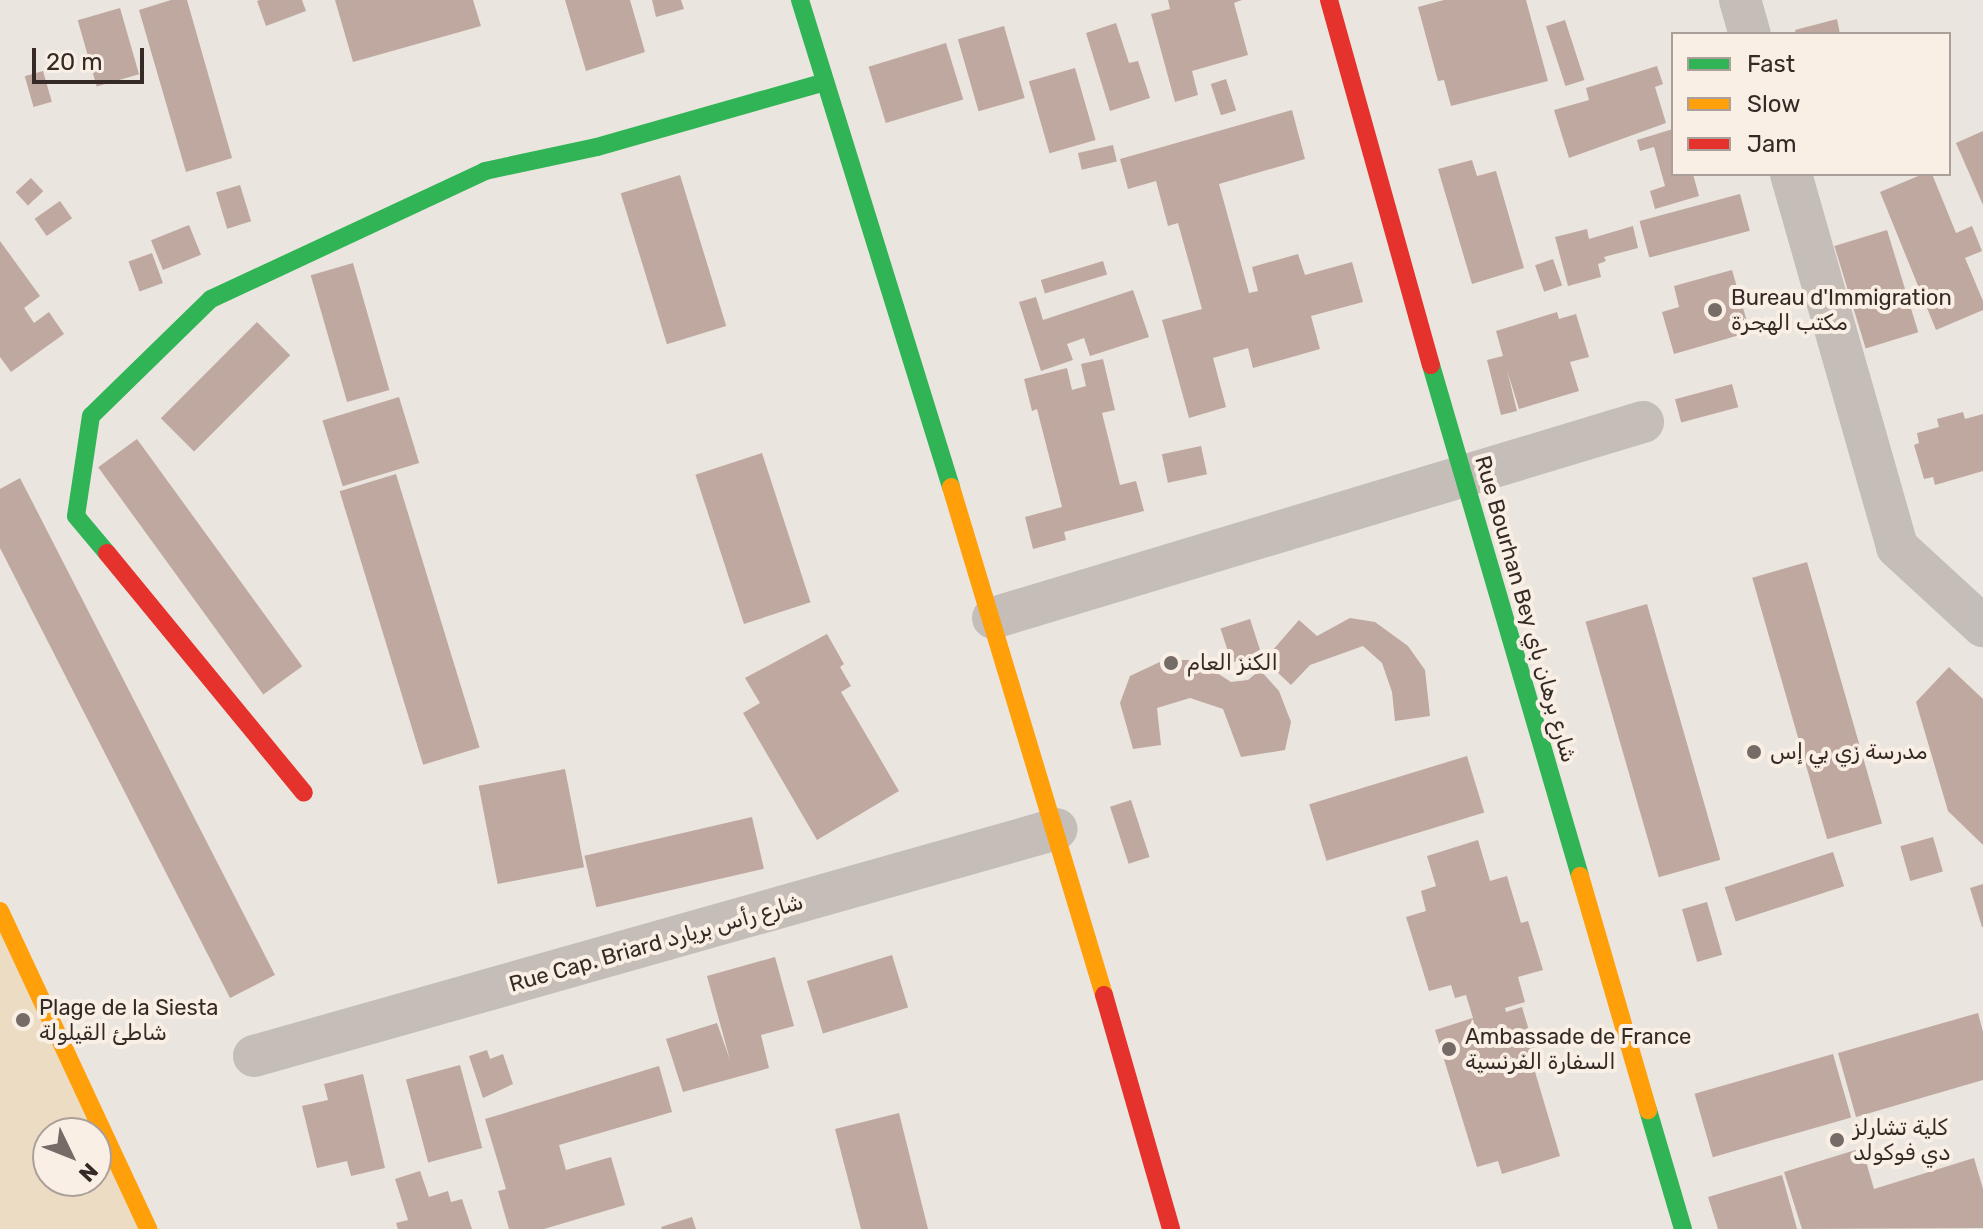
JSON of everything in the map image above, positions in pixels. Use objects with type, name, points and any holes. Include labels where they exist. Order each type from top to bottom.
[{"type":"street","points":[[800,0],[1057,829],[1171,1229]]},
{"type":"street","name":"Rue Bourhan Bey شارع برهان باي","points":[[1329,0],[1463,479],[1683,1229]]},
{"type":"street","points":[[1740,0],[1749,32]]},
{"type":"street","points":[[304,793],[76,516],[91,416],[211,299],[485,171],[597,147],[825,82]]},
{"type":"street","points":[[1792,176],[1897,547],[1983,626]]},
{"type":"street","points":[[993,618],[1463,479],[1643,422]]},
{"type":"street","name":"Rue Cap. Briard شارع رأس بريارد","points":[[254,1056],[1057,829]]},
{"type":"street","points":[[0,911],[148,1229]]},
{"type":"sand","name":"Plage de la Siesta شاطئ القيلولة","points":[[0,928],[89,1117],[32,1117],[32,1197],[112,1197],[112,1167],[141,1229],[0,1229]]},
{"type":"building","points":[[171,0],[187,0],[232,158],[186,172],[139,10]]},
{"type":"building","points":[[302,0],[306,11],[266,26],[257,1]]},
{"type":"building","points":[[335,0],[473,0],[481,26],[353,62]]},
{"type":"building","points":[[565,0],[630,0],[645,52],[586,71]]},
{"type":"building","points":[[652,0],[681,0],[684,9],[656,17]]},
{"type":"building","points":[[1168,0],[1242,0],[1234,3],[1248,55],[1192,71],[1198,95],[1175,102],[1151,14],[1170,9]]},
{"type":"building","points":[[1444,0],[1526,0],[1548,81],[1451,106],[1444,80],[1438,81],[1418,7]]},
{"type":"building","points":[[120,8],[139,74],[97,86],[78,20]]},
{"type":"building","points":[[1837,19],[1840,32],[1796,32]]},
{"type":"building","points":[[1565,20],[1584,80],[1565,86],[1546,26]]},
{"type":"building","points":[[1116,23],[1129,63],[1138,61],[1150,98],[1110,111],[1086,33]]},
{"type":"building","points":[[1004,26],[1025,98],[979,111],[958,39]]},
{"type":"building","points":[[946,43],[963,99],[886,123],[869,67]]},
{"type":"building","points":[[1657,66],[1663,84],[1655,87],[1666,123],[1569,158],[1554,110],[1589,100],[1586,88]]},
{"type":"building","points":[[1075,68],[1096,140],[1050,153],[1029,81]]},
{"type":"building","points":[[43,71],[52,102],[34,107],[25,76]]},
{"type":"building","points":[[1226,79],[1236,110],[1221,115],[1211,84]]},
{"type":"building","points":[[1292,110],[1305,159],[1219,184],[1249,293],[1258,291],[1252,267],[1298,254],[1305,275],[1352,262],[1363,302],[1311,316],[1320,349],[1253,368],[1248,348],[1213,358],[1226,407],[1189,418],[1162,320],[1202,309],[1178,223],[1168,226],[1156,181],[1128,189],[1120,159]]},
{"type":"building","points":[[1671,130],[1671,176],[1694,176],[1699,196],[1655,209],[1650,191],[1665,186],[1654,147],[1640,151],[1637,140]]},
{"type":"building","points":[[1983,131],[1983,205],[1956,143]]},
{"type":"building","points":[[1113,145],[1117,162],[1082,170],[1078,153]]},
{"type":"building","points":[[1472,160],[1477,176],[1496,171],[1524,268],[1472,284],[1438,169]]},
{"type":"building","points":[[680,175],[726,326],[667,344],[621,193]]},
{"type":"building","points":[[1918,176],[1933,176],[1956,233],[1972,226],[1982,251],[1965,258],[1983,301],[1983,310],[1936,330],[1880,192]]},
{"type":"building","points":[[31,178],[43,191],[28,205],[16,192]]},
{"type":"building","points":[[240,185],[251,221],[227,229],[216,192]]},
{"type":"building","points":[[1740,194],[1750,231],[1649,258],[1640,221]]},
{"type":"building","points":[[60,201],[72,218],[47,236],[35,219]]},
{"type":"building","points":[[189,225],[201,255],[163,270],[151,240]]},
{"type":"building","points":[[1633,226],[1638,248],[1604,257],[1606,261],[1598,264],[1601,277],[1568,286],[1555,237],[1587,229],[1589,239]]},
{"type":"building","points":[[1887,230],[1918,332],[1866,348],[1834,246]]},
{"type":"building","points":[[0,241],[40,296],[24,308],[34,323],[49,312],[64,334],[11,372],[0,357]]},
{"type":"building","points":[[152,253],[163,283],[139,292],[129,262]]},
{"type":"building","points":[[1553,259],[1562,285],[1544,292],[1535,265]]},
{"type":"building","points":[[1103,261],[1107,274],[1045,293],[1041,280]]},
{"type":"building","points":[[353,263],[389,390],[347,402],[311,275]]},
{"type":"building","points":[[1732,270],[1750,332],[1674,354],[1662,312],[1679,307],[1674,286]]},
{"type":"building","points":[[1133,290],[1149,337],[1090,356],[1084,338],[1067,344],[1073,360],[1041,371],[1019,302],[1036,297],[1043,320]]},
{"type":"building","points":[[1557,312],[1559,319],[1576,314],[1589,357],[1570,362],[1579,391],[1519,409],[1507,370],[1517,411],[1501,415],[1487,360],[1503,356],[1496,331]]},
{"type":"building","points":[[257,322],[290,355],[194,451],[161,418]]},
{"type":"building","points":[[1103,359],[1115,410],[1102,413],[1120,485],[1136,481],[1144,511],[1064,532],[1066,540],[1033,549],[1025,517],[1062,507],[1037,409],[1032,411],[1024,379],[1067,368],[1072,390],[1086,386],[1081,364]]},
{"type":"building","points":[[1732,384],[1738,407],[1681,422],[1675,399]]},
{"type":"building","points":[[399,397],[419,463],[343,486],[322,420]]},
{"type":"building","points":[[1963,412],[1965,419],[1983,414],[1983,471],[1935,485],[1933,477],[1924,479],[1914,445],[1919,443],[1917,433],[1939,427],[1937,419]]},
{"type":"building","points":[[137,439],[302,666],[263,695],[98,467]]},
{"type":"building","points":[[1201,446],[1207,474],[1168,483],[1162,454]]},
{"type":"building","points":[[762,453],[811,602],[744,624],[695,475]]},
{"type":"building","points":[[396,474],[480,748],[423,765],[340,491]]},
{"type":"building","points":[[20,478],[275,975],[230,998],[0,548],[0,489]]},
{"type":"building","points":[[1807,562],[1882,823],[1827,839],[1752,578]]},
{"type":"building","points":[[1647,604],[1720,860],[1659,877],[1585,622]]},
{"type":"building","points":[[1350,618],[1375,622],[1408,646],[1425,670],[1430,716],[1395,721],[1392,692],[1382,663],[1363,646],[1310,665],[1291,685],[1264,660],[1299,620],[1317,636]]},
{"type":"building","points":[[1250,619],[1261,653],[1232,663],[1221,629]]},
{"type":"building","points":[[827,634],[844,664],[840,667],[851,686],[841,692],[899,791],[817,840],[743,713],[760,703],[745,678]]},
{"type":"building","points":[[1164,660],[1197,660],[1231,682],[1248,680],[1260,670],[1279,691],[1291,722],[1285,750],[1241,757],[1223,709],[1190,698],[1157,708],[1161,745],[1133,749],[1120,703],[1130,676]]},
{"type":"building","points":[[1949,667],[1983,699],[1983,845],[1948,811],[1916,702]]},
{"type":"building","points":[[1467,756],[1484,812],[1326,861],[1309,804]]},
{"type":"building","points":[[565,769],[584,867],[498,884],[479,786]]},
{"type":"building","points":[[1131,800],[1150,857],[1129,864],[1110,807]]},
{"type":"building","points":[[752,817],[764,869],[596,907],[584,856]]},
{"type":"building","points":[[1933,837],[1943,872],[1910,881],[1900,846]]},
{"type":"building","points":[[1478,840],[1490,881],[1507,876],[1521,923],[1528,921],[1543,970],[1518,977],[1525,1002],[1505,1008],[1506,1012],[1522,1007],[1536,1054],[1530,1055],[1560,1156],[1502,1174],[1498,1161],[1477,1167],[1435,1030],[1473,1018],[1466,995],[1455,998],[1451,985],[1429,991],[1406,917],[1426,911],[1421,891],[1436,886],[1427,856]]},
{"type":"building","points":[[1833,852],[1844,886],[1736,921],[1725,887]]},
{"type":"building","points":[[1983,884],[1983,927],[1982,927],[1970,888]]},
{"type":"building","points":[[1707,902],[1722,955],[1697,962],[1682,909]]},
{"type":"building","points":[[892,955],[908,1008],[823,1034],[807,981]]},
{"type":"building","points":[[775,957],[794,1026],[761,1035],[769,1068],[683,1092],[666,1039],[717,1023],[730,1060],[707,976]]},
{"type":"building","points":[[1978,1013],[1983,1032],[1983,1080],[1856,1117],[1838,1053]]},
{"type":"building","points":[[487,1050],[490,1059],[503,1054],[513,1084],[483,1098],[469,1056]]},
{"type":"building","points":[[1833,1054],[1851,1117],[1713,1157],[1695,1094]]},
{"type":"building","points":[[460,1065],[482,1148],[428,1163],[406,1079]]},
{"type":"building","points":[[659,1066],[672,1112],[559,1145],[566,1170],[611,1157],[625,1205],[544,1229],[509,1229],[498,1191],[506,1189],[485,1119]]},
{"type":"building","points":[[363,1074],[385,1168],[351,1176],[347,1161],[317,1168],[302,1106],[328,1100],[324,1084]]},
{"type":"building","points":[[899,1113],[928,1229],[861,1229],[835,1129]]},
{"type":"building","points":[[1862,1148],[1874,1189],[1974,1158],[1983,1189],[1983,1228],[1802,1229],[1784,1172]]},
{"type":"building","points":[[420,1171],[429,1197],[448,1191],[451,1202],[462,1199],[472,1229],[398,1229],[396,1223],[408,1220],[395,1179]]},
{"type":"building","points":[[1782,1175],[1797,1229],[1718,1229],[1708,1197]]},
{"type":"building","points":[[692,1217],[696,1229],[661,1227]]},
{"type":"traffic: fast","points":[[800,0],[951,487]]},
{"type":"traffic: fast","points":[[107,553],[76,516],[91,416],[211,299],[485,171],[597,147],[825,82]]},
{"type":"traffic: fast","points":[[1431,365],[1580,876]]},
{"type":"traffic: fast","points":[[1648,1110],[1683,1229]]},
{"type":"traffic: slow","points":[[951,487],[1104,995]]},
{"type":"traffic: slow","points":[[1580,876],[1648,1110]]},
{"type":"traffic: slow","points":[[0,911],[148,1229]]},
{"type":"traffic: jam","points":[[1329,0],[1431,365]]},
{"type":"traffic: jam","points":[[107,553],[304,793]]},
{"type":"traffic: jam","points":[[1104,995],[1171,1229]]},
{"type":"place","name":"Bureau d'Immigration مكتب الهجرة","points":[[1715,310]]},
{"type":"place","name":"الكنز العام","points":[[1171,663]]},
{"type":"place","name":"مدرسة زي بي إس","points":[[1754,752]]},
{"type":"place","name":"Plage de la Siesta شاطئ القيلولة","points":[[23,1020]]},
{"type":"place","name":"Ambassade de France السفارة الفرنسية","points":[[1449,1049]]},
{"type":"place","name":"كلية تشارلز دي فوكولد","points":[[1837,1140]]}]
